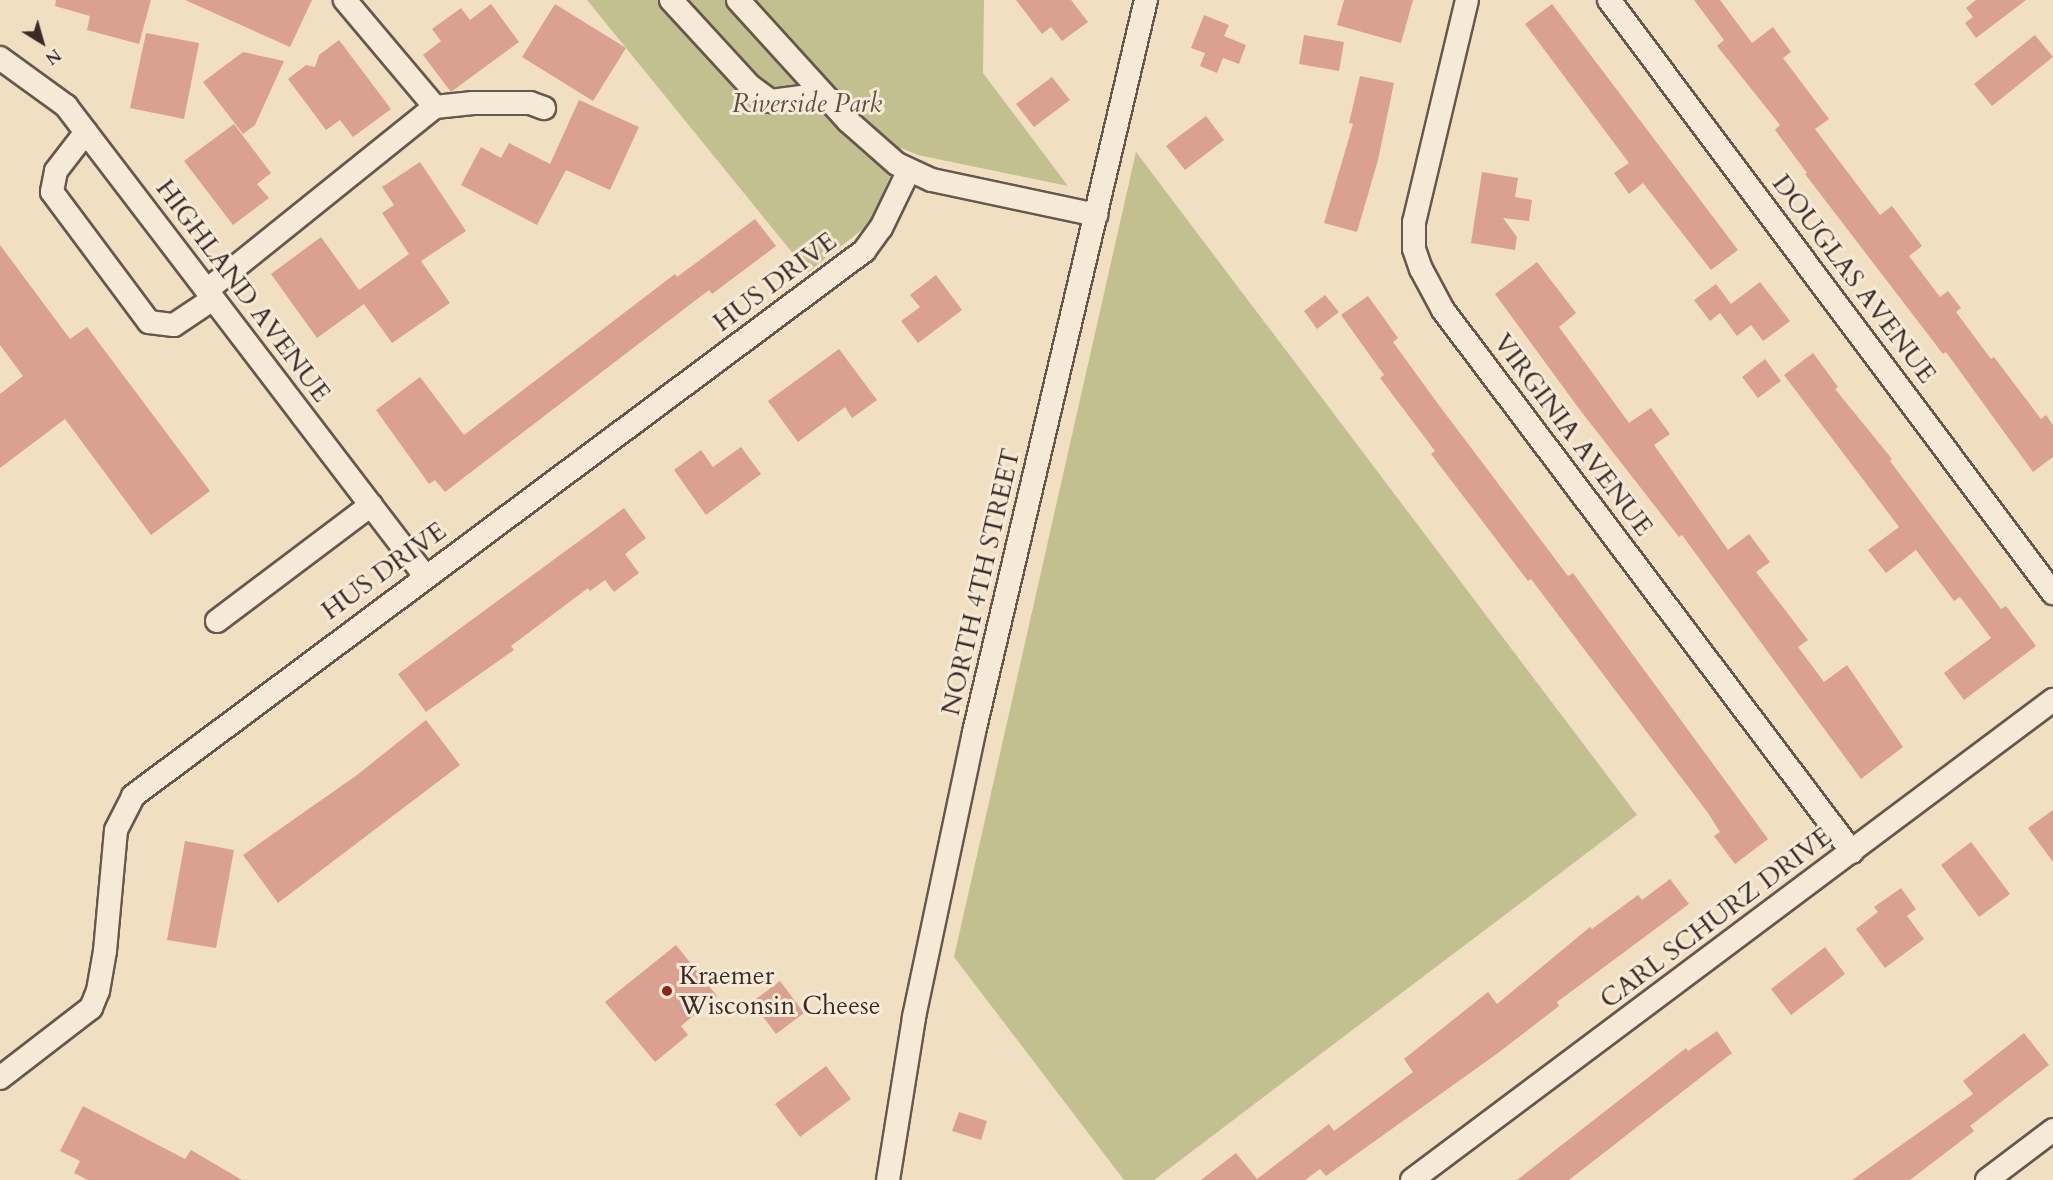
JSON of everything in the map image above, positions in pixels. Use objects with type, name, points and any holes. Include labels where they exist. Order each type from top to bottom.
[{"type":"street","points":[[345,0],[435,107]]},
{"type":"street","points":[[671,0],[750,86],[771,101],[823,94]]},
{"type":"street","points":[[738,0],[823,94],[875,147],[909,170],[932,180],[995,196],[1096,214]]},
{"type":"street","name":"NORTH 4TH STREET","points":[[888,1180],[914,1017],[974,732],[1146,0]]},
{"type":"street","name":"VIRGINIA AVENUE","points":[[1467,0],[1414,222],[1414,249],[1421,270],[1443,310],[1852,852]]},
{"type":"street","name":"DOUGLAS AVENUE","points":[[1609,0],[2053,593]]},
{"type":"street","name":"HIGHLAND AVENUE","points":[[0,58],[51,93],[86,132],[425,576]]},
{"type":"street","points":[[86,132],[56,171],[52,192],[149,322],[174,325],[435,107],[473,103],[530,104],[544,108]]},
{"type":"street","name":"HUS DRIVE","points":[[0,1078],[91,1008],[98,991],[105,951],[116,830],[133,796],[425,576],[864,251],[881,228],[909,170]]},
{"type":"street","points":[[217,621],[371,505]]},
{"type":"street","name":"CARL SCHURZ DRIVE","points":[[1412,1180],[2053,700]]},
{"type":"street","points":[[1987,1180],[2053,1130]]},
{"type":"green space","name":"Riverside Park","points":[[587,0],[984,0],[983,73],[1068,186],[918,155],[901,148],[875,213],[863,229],[808,272]]},
{"type":"green space","points":[[1136,152],[1637,815],[1154,1180],[1124,1180],[954,957]]},
{"type":"building","points":[[56,0],[151,0],[139,44],[87,30],[90,16],[55,6]]},
{"type":"building","points":[[185,0],[312,0],[290,47]]},
{"type":"building","points":[[1016,0],[1071,0],[1088,22],[1062,41],[1051,27],[1042,34]]},
{"type":"building","points":[[1344,0],[1413,0],[1401,43],[1337,25]]},
{"type":"building","points":[[1694,0],[1720,0],[1752,43],[1773,27],[1791,52],[1783,58],[1829,119],[1815,129],[1880,215],[1892,206],[1922,246],[1909,256],[1940,297],[1948,291],[1961,308],[1956,312],[1991,359],[1994,357],[2041,419],[2046,415],[2053,425],[2053,457],[2033,472],[1946,352],[1943,354],[1805,174],[1807,173],[1775,130],[1780,125],[1717,46],[1724,40]]},
{"type":"building","points":[[1976,0],[2026,0],[1976,38],[1965,23],[1973,17],[1966,8]]},
{"type":"building","points":[[491,4],[519,42],[451,92],[423,55],[441,41],[432,29],[461,8],[470,20]]},
{"type":"building","points":[[555,4],[626,48],[593,101],[522,57]]},
{"type":"building","points":[[1552,4],[1738,250],[1711,270],[1643,183],[1629,194],[1614,173],[1629,163],[1525,24]]},
{"type":"building","points":[[1204,15],[1229,25],[1224,36],[1246,45],[1239,64],[1223,58],[1217,73],[1200,66],[1205,53],[1191,48]]},
{"type":"building","points":[[146,33],[199,43],[184,119],[130,108]]},
{"type":"building","points":[[1304,35],[1344,42],[1339,71],[1299,64]]},
{"type":"building","points":[[2035,35],[2053,57],[1992,106],[1974,84]]},
{"type":"building","points":[[339,40],[391,109],[353,137],[340,120],[326,130],[288,79],[306,65],[315,67],[319,55]]},
{"type":"building","points":[[243,52],[284,61],[255,125],[243,134],[203,82]]},
{"type":"building","points":[[1360,76],[1394,83],[1378,160],[1357,232],[1324,223],[1353,124],[1349,123]]},
{"type":"building","points":[[1052,77],[1070,100],[1034,127],[1016,104]]},
{"type":"building","points":[[579,100],[639,127],[610,190],[566,170],[537,225],[461,185],[481,147],[501,158],[509,143],[550,164]]},
{"type":"building","points":[[1206,116],[1224,140],[1185,170],[1166,146]]},
{"type":"building","points":[[234,124],[271,173],[257,184],[269,198],[233,225],[184,161]]},
{"type":"building","points":[[420,162],[466,231],[421,261],[450,303],[392,343],[364,304],[317,338],[271,274],[321,237],[359,290],[409,254],[382,213],[394,205],[382,187]]},
{"type":"building","points":[[1482,172],[1518,178],[1515,197],[1532,200],[1529,221],[1503,218],[1517,237],[1515,250],[1471,243]]},
{"type":"building","points":[[755,219],[776,246],[712,294],[709,290],[445,492],[435,480],[429,484],[376,410],[420,377],[464,435],[675,274],[677,277]]},
{"type":"building","points":[[0,245],[70,339],[87,327],[210,491],[151,535],[65,419],[0,468],[0,394],[23,376],[0,345]]},
{"type":"building","points":[[1537,262],[1576,313],[1559,327],[1629,423],[1651,408],[1670,434],[1654,445],[1728,550],[1749,534],[1770,562],[1756,572],[1808,640],[1798,647],[1824,682],[1847,665],[1903,747],[1861,779],[1682,535],[1679,537],[1580,410],[1495,294]]},
{"type":"building","points":[[936,275],[962,310],[918,343],[901,321],[920,307],[910,295]]},
{"type":"building","points":[[1760,282],[1790,321],[1763,341],[1751,325],[1737,336],[1720,313],[1710,321],[1694,300],[1716,284],[1731,304]]},
{"type":"building","points":[[1325,295],[1339,312],[1317,329],[1304,311]]},
{"type":"building","points":[[1368,296],[1398,338],[1393,342],[1441,408],[1568,576],[1573,573],[1768,839],[1735,864],[1714,836],[1720,832],[1708,813],[1531,579],[1528,581],[1431,454],[1435,451],[1380,378],[1384,375],[1341,315]]},
{"type":"building","points":[[839,349],[877,400],[852,418],[845,407],[798,442],[768,401]]},
{"type":"building","points":[[1813,353],[1838,387],[1835,389],[1892,459],[1890,461],[2001,609],[2006,606],[2036,646],[1964,700],[1944,673],[1991,638],[1960,597],[1954,601],[1916,550],[1886,573],[1868,550],[1899,527],[1784,375]]},
{"type":"building","points":[[1765,359],[1781,381],[1758,398],[1742,377]]},
{"type":"building","points":[[741,447],[761,474],[706,515],[674,470],[701,450],[713,467]]},
{"type":"building","points":[[624,508],[646,538],[625,554],[639,573],[614,592],[605,580],[590,591],[588,588],[511,646],[514,650],[426,712],[398,674]]},
{"type":"building","points":[[426,720],[460,765],[278,903],[243,855],[357,775]]},
{"type":"building","points":[[2053,810],[2053,862],[2028,828]]},
{"type":"building","points":[[185,841],[234,850],[216,948],[167,940]]},
{"type":"building","points":[[1971,842],[2010,894],[1979,917],[1941,865]]},
{"type":"building","points":[[1670,879],[1689,904],[1557,1002],[1559,1006],[1498,1053],[1326,1176],[1320,1169],[1305,1180],[1201,1180],[1236,1153],[1257,1179],[1329,1124],[1334,1131],[1413,1072],[1404,1059],[1488,992],[1497,1004],[1590,927],[1592,929],[1638,895],[1642,900]]},
{"type":"building","points":[[1901,888],[1916,909],[1907,916],[1924,939],[1885,968],[1856,929],[1878,912],[1874,907]]},
{"type":"building","points":[[676,945],[717,996],[681,1026],[688,1035],[655,1062],[605,1002]]},
{"type":"building","points":[[1825,947],[1845,974],[1791,1015],[1771,989]]},
{"type":"building","points":[[780,981],[804,1013],[776,1034],[752,1002]]},
{"type":"building","points":[[1717,1031],[1732,1053],[1569,1180],[1517,1180],[1686,1048],[1688,1051]]},
{"type":"building","points":[[2024,1033],[2049,1065],[1970,1126],[1974,1131],[1910,1180],[1852,1180],[1973,1094],[1963,1081]]},
{"type":"building","points":[[826,1066],[851,1099],[800,1137],[775,1104]]},
{"type":"building","points":[[83,1106],[185,1159],[191,1150],[242,1180],[88,1180],[74,1173],[80,1161],[60,1151]]},
{"type":"building","points":[[959,1112],[987,1121],[981,1140],[952,1131]]},
{"type":"place","name":"Kraemer Wisconsin Cheese","points":[[667,991]]}]
